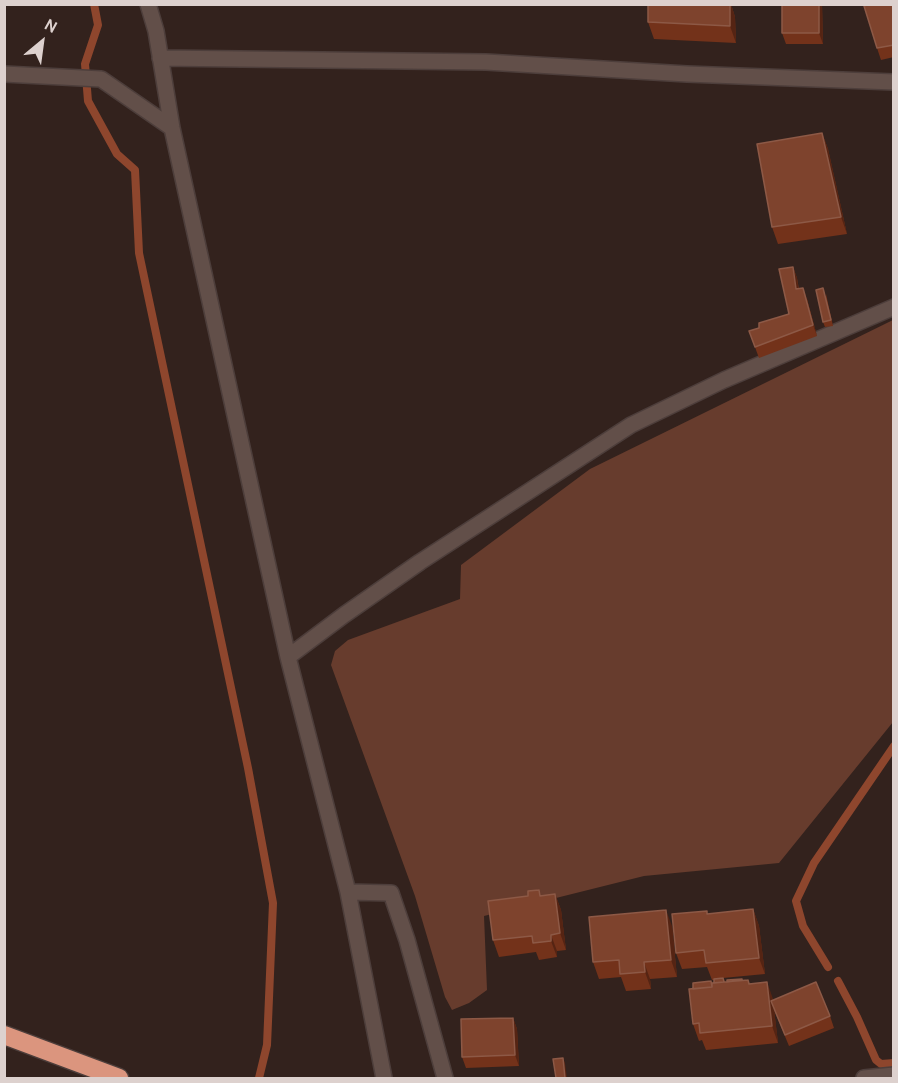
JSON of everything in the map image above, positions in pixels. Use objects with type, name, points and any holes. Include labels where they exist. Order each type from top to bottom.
[{"type":"highway","points":[[4,1035],[119,1078]]},
{"type":"street","points":[[148,4],[172,128],[288,657],[348,892],[384,1078]]},
{"type":"street","points":[[160,58],[486,62],[687,74],[894,82]]},
{"type":"street","points":[[4,74],[101,79],[172,128]]},
{"type":"street","points":[[288,657],[420,562],[631,425],[724,380],[894,307]]},
{"type":"street","points":[[348,892],[391,893],[407,940],[445,1078]]},
{"type":"street","points":[[864,1078],[894,1075]]},
{"type":"shaded area","points":[[893,320],[893,722],[779,863],[644,876],[484,916],[487,990],[469,1003],[452,1010],[445,997],[415,896],[331,665],[335,651],[348,640],[460,599],[461,565],[590,469]]},
{"type":"building","points":[[648,4],[730,4],[730,26],[648,22]]},
{"type":"building","points":[[782,4],[819,4],[819,33],[782,33]]},
{"type":"building","points":[[894,4],[894,45],[877,48],[864,6]]},
{"type":"building","points":[[822,133],[841,217],[772,227],[757,144]]},
{"type":"building","points":[[793,267],[796,289],[803,288],[813,325],[755,347],[749,331],[759,328],[759,323],[789,314],[779,269]]},
{"type":"building","points":[[823,288],[831,320],[823,322],[816,290]]},
{"type":"building","points":[[539,890],[540,896],[555,894],[560,933],[551,935],[551,941],[533,943],[532,936],[493,940],[488,901],[528,896],[528,891]]},
{"type":"building","points":[[753,909],[759,958],[706,963],[704,950],[676,953],[672,914],[707,911],[707,914]]},
{"type":"building","points":[[666,910],[671,960],[644,962],[645,972],[620,974],[619,960],[593,962],[589,917]]},
{"type":"building","points":[[723,978],[724,982],[714,983],[714,979]]},
{"type":"building","points":[[748,980],[749,984],[767,982],[772,1026],[700,1033],[699,1023],[693,1024],[689,989],[712,987],[712,983]]},
{"type":"building","points":[[711,981],[712,987],[693,989],[693,983]]},
{"type":"building","points":[[816,982],[830,1016],[785,1035],[771,1001]]},
{"type":"building","points":[[513,1018],[515,1055],[462,1057],[461,1019]]},
{"type":"building","points":[[563,1058],[565,1078],[556,1078],[553,1059]]},
{"type":"waterway","points":[[94,4],[98,25],[85,64],[88,101],[117,154],[135,170],[139,253],[248,768],[273,903],[267,1045],[259,1078]]},
{"type":"waterway","points":[[828,967],[803,926],[796,901],[814,863],[894,746]]},
{"type":"waterway","points":[[838,981],[876,1060],[881,1064],[894,1063]]}]
